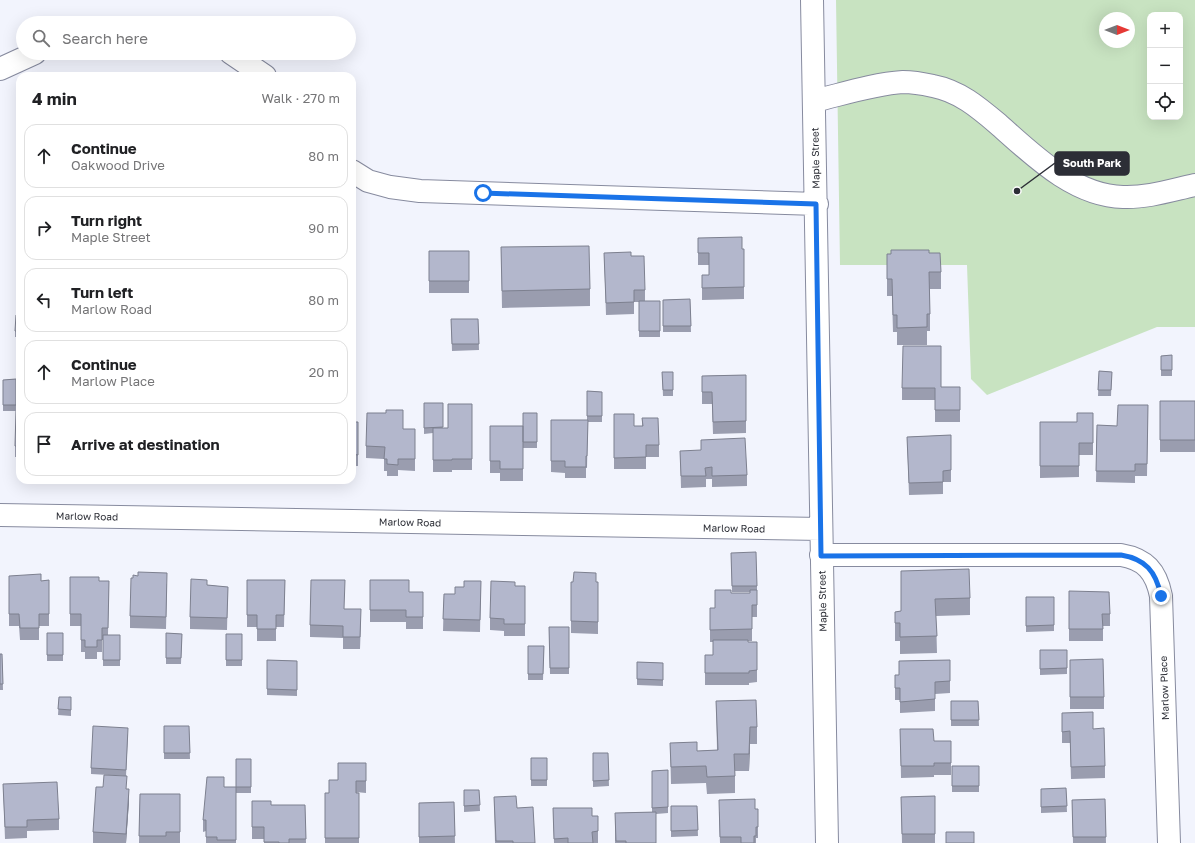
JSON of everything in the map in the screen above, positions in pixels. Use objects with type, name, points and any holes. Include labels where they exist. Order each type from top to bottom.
[{"type":"street","name":"Maple Street","points":[[812,0],[827,843]]},
{"type":"street","points":[[0,69],[20,60]]},
{"type":"street","points":[[242,60],[259,72]]},
{"type":"street","points":[[814,101],[878,86],[904,82],[935,86],[960,95],[984,112],[1039,160],[1067,179],[1098,194],[1124,197],[1155,194],[1195,185]]},
{"type":"street","points":[[356,174],[368,181],[390,187],[420,191],[816,204]]},
{"type":"street","name":"Marlow Road","points":[[0,515],[821,529]]},
{"type":"street","name":"Marlow Place","points":[[821,556],[1121,555],[1135,558],[1146,565],[1154,574],[1159,584],[1161,596],[1169,843]]},
{"type":"green space","points":[[836,0],[1195,0],[1195,327],[1157,327],[987,395],[971,379],[967,265],[840,265]]},
{"type":"building","points":[[742,237],[742,249],[744,249],[744,287],[702,288],[702,275],[709,275],[709,253],[698,253],[698,238]]},
{"type":"building","points":[[589,246],[590,289],[502,291],[501,247]]},
{"type":"building","points":[[891,250],[929,250],[929,253],[940,253],[941,272],[929,272],[930,314],[927,314],[927,327],[897,328],[897,315],[893,315],[892,279],[887,279],[887,254],[891,254]]},
{"type":"building","points":[[429,251],[469,251],[469,281],[429,281]]},
{"type":"building","points":[[631,252],[631,256],[644,256],[645,290],[634,290],[634,302],[606,303],[604,253]]},
{"type":"building","points":[[690,299],[691,326],[663,326],[663,300]]},
{"type":"building","points":[[639,301],[660,301],[660,331],[639,331]]},
{"type":"building","points":[[451,319],[478,319],[479,344],[452,344]]},
{"type":"building","points":[[903,346],[941,346],[941,387],[960,387],[960,410],[935,410],[935,388],[902,388]]},
{"type":"building","points":[[1172,355],[1172,370],[1161,370],[1161,356]]},
{"type":"building","points":[[1099,371],[1112,372],[1111,390],[1098,390]]},
{"type":"building","points":[[662,372],[673,372],[673,390],[663,390]]},
{"type":"building","points":[[746,375],[746,421],[713,422],[712,392],[702,392],[702,376]]},
{"type":"building","points":[[16,379],[16,405],[3,405],[3,380]]},
{"type":"building","points":[[587,391],[602,392],[602,416],[587,416]]},
{"type":"building","points":[[1160,401],[1195,401],[1195,440],[1160,440]]},
{"type":"building","points":[[424,403],[443,403],[443,427],[424,428]]},
{"type":"building","points":[[448,404],[472,404],[472,459],[433,460],[433,428],[448,428]]},
{"type":"building","points":[[1118,405],[1148,405],[1147,464],[1135,464],[1135,471],[1096,471],[1097,425],[1117,426]]},
{"type":"building","points":[[386,410],[403,410],[403,429],[415,429],[415,459],[398,459],[398,465],[387,464],[387,459],[384,459],[385,447],[366,446],[367,413],[386,413]]},
{"type":"building","points":[[16,411],[16,446],[15,446]]},
{"type":"building","points":[[523,413],[537,413],[537,442],[523,442]]},
{"type":"building","points":[[1077,413],[1093,413],[1093,443],[1079,443],[1079,466],[1040,466],[1040,422],[1077,422]]},
{"type":"building","points":[[614,414],[634,414],[634,426],[643,426],[642,418],[658,418],[659,445],[646,445],[646,457],[614,458]]},
{"type":"building","points":[[551,420],[588,420],[586,467],[565,467],[565,461],[551,461]]},
{"type":"building","points":[[356,422],[358,422],[358,455],[356,455]]},
{"type":"building","points":[[490,426],[523,426],[523,469],[500,469],[500,461],[490,461]]},
{"type":"building","points":[[951,435],[951,470],[943,471],[943,482],[909,483],[907,437]]},
{"type":"building","points":[[745,438],[747,475],[712,476],[712,467],[705,468],[706,476],[681,476],[680,451],[701,450],[701,440]]},
{"type":"building","points":[[756,552],[757,586],[732,586],[731,553]]},
{"type":"building","points":[[969,569],[970,598],[935,599],[937,636],[900,637],[900,623],[895,623],[895,612],[901,611],[901,571]]},
{"type":"building","points":[[138,572],[167,573],[166,617],[130,616],[131,578],[133,578],[133,575],[138,576]]},
{"type":"building","points":[[574,572],[596,573],[596,582],[598,582],[598,622],[571,621],[571,582],[573,582]]},
{"type":"building","points":[[41,574],[41,581],[49,580],[49,614],[39,614],[39,628],[20,628],[19,614],[9,614],[9,576]]},
{"type":"building","points":[[70,577],[99,577],[99,581],[109,581],[108,628],[102,628],[102,640],[97,640],[97,647],[85,647],[85,640],[81,640],[81,614],[70,614]]},
{"type":"building","points":[[191,579],[207,580],[207,585],[228,587],[227,618],[190,617]]},
{"type":"building","points":[[247,580],[285,580],[284,615],[276,615],[276,629],[257,629],[257,615],[247,615]]},
{"type":"building","points":[[311,580],[345,580],[344,609],[361,609],[360,637],[343,637],[343,626],[310,625]]},
{"type":"building","points":[[370,580],[409,580],[409,592],[423,592],[423,617],[406,617],[406,610],[370,610]]},
{"type":"building","points":[[464,581],[481,581],[480,620],[443,619],[444,594],[455,594],[455,587],[464,587]]},
{"type":"building","points":[[491,581],[515,582],[515,586],[525,586],[525,624],[504,624],[504,619],[490,618]]},
{"type":"building","points":[[715,590],[731,590],[731,593],[750,593],[750,590],[757,590],[757,605],[752,605],[752,629],[710,630],[710,608],[715,608]]},
{"type":"building","points":[[1069,591],[1109,592],[1110,614],[1102,614],[1103,629],[1069,629]]},
{"type":"building","points":[[1026,597],[1054,597],[1054,625],[1026,626]]},
{"type":"building","points":[[549,627],[569,627],[569,668],[550,668]]},
{"type":"building","points":[[47,633],[63,633],[63,655],[47,655]]},
{"type":"building","points":[[166,633],[182,634],[181,658],[166,658]]},
{"type":"building","points":[[226,634],[242,634],[242,660],[226,660]]},
{"type":"building","points":[[103,635],[120,635],[120,660],[103,660]]},
{"type":"building","points":[[713,640],[748,640],[748,642],[757,642],[757,670],[749,671],[749,673],[705,673],[705,655],[713,655]]},
{"type":"building","points":[[528,646],[544,646],[543,674],[528,674]]},
{"type":"building","points":[[1040,650],[1067,650],[1067,668],[1040,669]]},
{"type":"building","points":[[0,654],[2,654],[3,684],[0,684]]},
{"type":"building","points":[[1103,659],[1104,697],[1070,697],[1070,660]]},
{"type":"building","points":[[267,660],[297,661],[297,690],[267,689]]},
{"type":"building","points":[[950,660],[950,681],[935,682],[935,699],[900,702],[900,688],[895,688],[895,675],[899,675],[899,661]]},
{"type":"building","points":[[637,662],[663,663],[663,680],[637,679]]},
{"type":"building","points":[[59,697],[71,697],[71,710],[58,709]]},
{"type":"building","points":[[756,700],[757,727],[750,727],[749,754],[734,754],[735,776],[707,777],[706,766],[671,767],[670,743],[697,742],[697,751],[718,750],[716,701]]},
{"type":"building","points":[[951,701],[978,701],[979,720],[951,720]]},
{"type":"building","points":[[1093,712],[1093,729],[1104,728],[1105,766],[1071,767],[1070,731],[1062,732],[1062,713]]},
{"type":"building","points":[[93,726],[128,728],[126,770],[91,768]]},
{"type":"building","points":[[164,726],[189,726],[190,753],[164,753]]},
{"type":"building","points":[[900,729],[933,729],[934,741],[951,741],[951,763],[934,763],[934,766],[901,766]]},
{"type":"building","points":[[593,753],[608,753],[609,780],[593,781]]},
{"type":"building","points":[[531,758],[547,758],[547,780],[531,780]]},
{"type":"building","points":[[236,759],[251,759],[251,787],[236,787]]},
{"type":"building","points":[[338,763],[366,763],[366,781],[356,781],[356,793],[359,793],[359,838],[325,838],[325,793],[329,793],[329,780],[338,780]]},
{"type":"building","points":[[952,766],[979,766],[979,786],[952,786]]},
{"type":"building","points":[[668,770],[668,807],[652,808],[652,771]]},
{"type":"building","points":[[104,775],[127,776],[126,789],[129,789],[126,834],[93,832],[96,787],[103,787]]},
{"type":"building","points":[[207,777],[224,777],[224,787],[236,787],[236,840],[217,840],[217,837],[206,837],[206,820],[203,820]]},
{"type":"building","points":[[57,782],[59,819],[27,820],[27,827],[5,827],[3,784]]},
{"type":"building","points":[[1066,788],[1067,806],[1041,807],[1041,789]]},
{"type":"building","points":[[464,790],[479,790],[480,805],[464,806]]},
{"type":"building","points":[[140,794],[180,794],[180,832],[166,832],[166,836],[139,836]]},
{"type":"building","points":[[516,796],[517,808],[533,807],[535,843],[496,841],[494,797]]},
{"type":"building","points":[[935,796],[935,834],[902,834],[901,797]]},
{"type":"building","points":[[755,799],[755,809],[758,809],[758,827],[756,827],[754,843],[741,843],[741,837],[720,837],[719,800]]},
{"type":"building","points":[[1105,799],[1106,837],[1073,837],[1072,800]]},
{"type":"building","points":[[252,801],[271,801],[271,805],[305,805],[306,839],[289,839],[289,843],[264,842],[264,827],[252,827]]},
{"type":"building","points":[[454,802],[455,836],[419,837],[419,803]]},
{"type":"building","points":[[671,806],[697,806],[698,830],[671,831]]},
{"type":"building","points":[[553,808],[592,808],[592,816],[598,816],[598,831],[592,832],[593,843],[568,843],[568,838],[554,839]]},
{"type":"building","points":[[656,812],[656,843],[626,843],[626,841],[616,841],[615,813]]},
{"type":"building","points":[[946,832],[974,832],[974,843],[946,843]]},
{"type":"place","name":"South Park","points":[[1017,191]]},
{"type":"route","points":[[483,193],[816,204],[821,556],[1121,555],[1135,558],[1146,565],[1154,574],[1159,584],[1161,596]]}]
